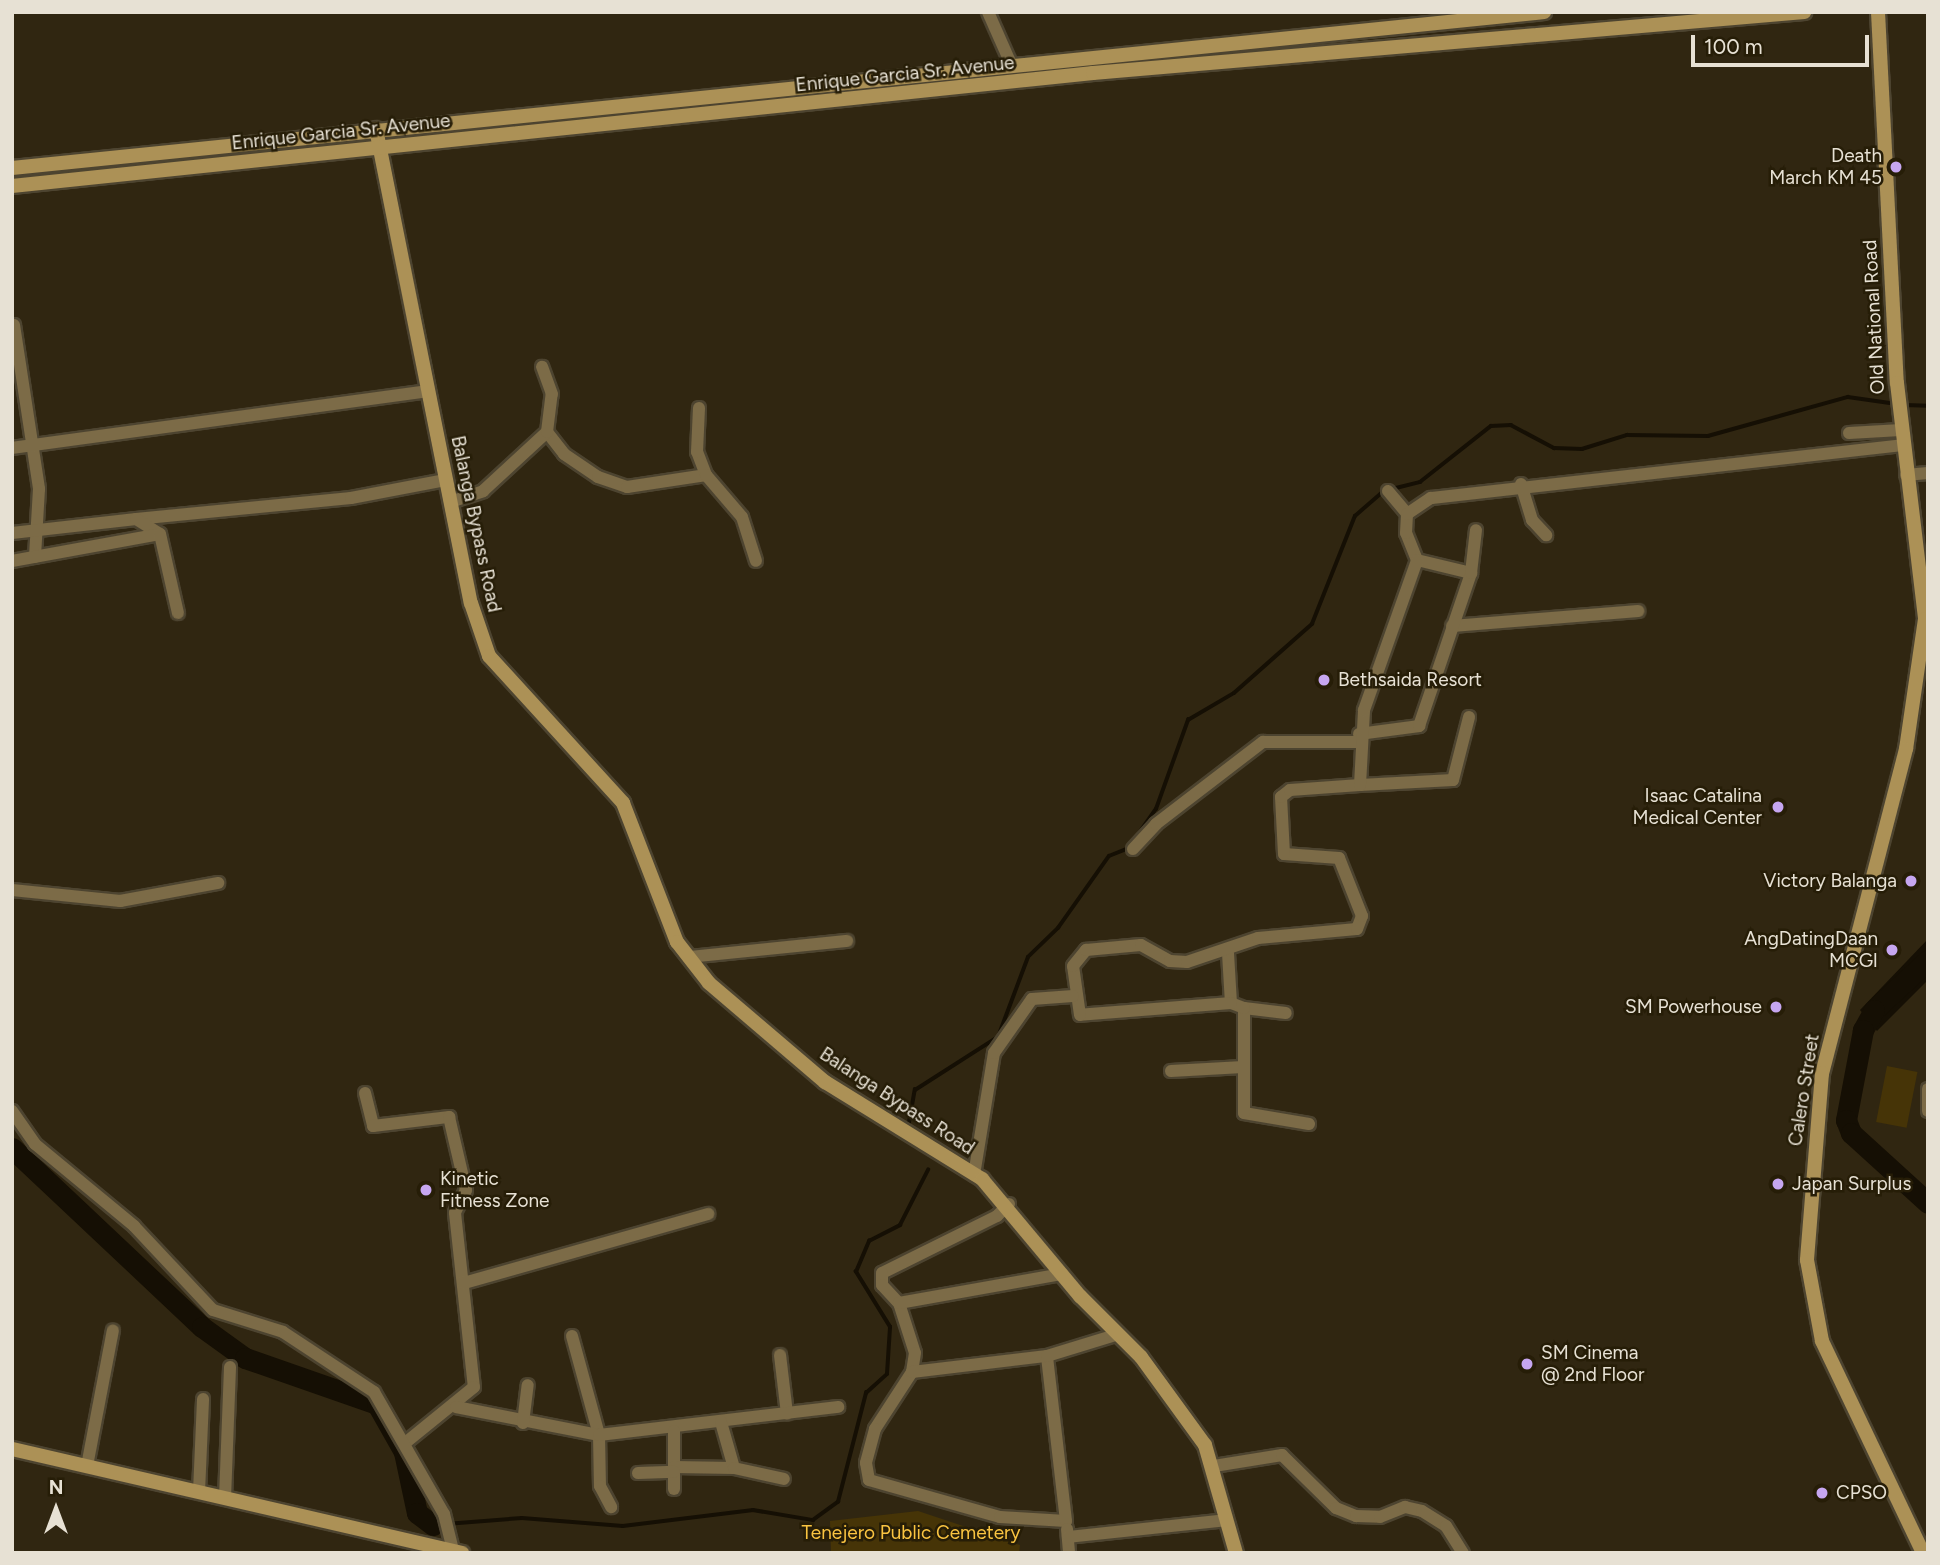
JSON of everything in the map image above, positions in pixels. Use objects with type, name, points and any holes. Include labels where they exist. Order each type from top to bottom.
[{"type":"main road","name":"Enrique Garcia Sr. Avenue","points":[[12,169],[376,129],[1544,12]]},
{"type":"main road","name":"Enrique Garcia Sr. Avenue","points":[[12,186],[1093,73],[1804,12]]},
{"type":"main road","name":"Old National Road","points":[[1878,12],[1899,407],[1926,621]]},
{"type":"main road","points":[[1089,56],[1093,73]]},
{"type":"main road","name":"Balanga Bypass Road","points":[[376,129],[445,480],[489,656],[623,803],[689,957],[709,983],[825,1082],[974,1175],[1009,1204],[1062,1274],[1119,1334],[1163,1387],[1214,1466],[1226,1520],[1237,1553]]},
{"type":"main road","name":"Calero Street","points":[[1923,1553],[1822,1341],[1807,1261],[1822,1073],[1906,749],[1926,621]]},
{"type":"main road","points":[[12,1449],[457,1552]]},
{"type":"street","points":[[988,12],[1011,64]]},
{"type":"street","points":[[14,325],[29,445],[39,489],[35,557]]},
{"type":"street","points":[[450,502],[483,491],[547,432],[552,394],[542,367]]},
{"type":"street","points":[[12,448],[428,391]]},
{"type":"street","points":[[699,408],[697,452],[706,475],[742,517],[756,561]]},
{"type":"street","points":[[547,432],[564,454],[598,477],[627,487],[706,475]]},
{"type":"street","points":[[1849,433],[1902,438]]},
{"type":"street","points":[[1407,514],[1431,498],[1521,484],[1902,438]]},
{"type":"street","points":[[1906,475],[1928,473]]},
{"type":"street","points":[[12,533],[351,498],[445,480]]},
{"type":"street","points":[[1521,484],[1532,520],[1546,535]]},
{"type":"street","points":[[1360,785],[1360,738],[1417,560],[1406,533],[1407,514],[1388,491]]},
{"type":"street","points":[[136,519],[160,534],[178,613]]},
{"type":"street","points":[[1133,849],[1156,824],[1263,742],[1360,738],[1419,726],[1471,573],[1476,530]]},
{"type":"street","points":[[12,561],[160,534]]},
{"type":"street","points":[[1417,560],[1471,573]]},
{"type":"street","points":[[1452,626],[1638,611]]},
{"type":"street","points":[[1286,1013],[1244,1008],[1231,1003],[1086,1016],[1076,1012],[1073,966],[1086,950],[1141,945],[1170,961],[1187,962],[1228,953],[1258,938],[1357,929],[1362,916],[1339,858],[1284,854],[1281,797],[1290,790],[1453,780],[1469,717]]},
{"type":"street","points":[[12,890],[120,901],[218,883]]},
{"type":"street","points":[[689,957],[847,942]]},
{"type":"street","points":[[1228,953],[1231,1003]]},
{"type":"street","points":[[974,1175],[994,1053],[1032,999],[1073,996]]},
{"type":"street","points":[[1244,1008],[1244,1112],[1309,1124]]},
{"type":"street","points":[[1171,1071],[1243,1067]]},
{"type":"street","points":[[1928,1089],[1928,1111]]},
{"type":"street","points":[[365,1093],[373,1126],[449,1117],[466,1190],[455,1213],[474,1380],[456,1407],[405,1443]]},
{"type":"street","points":[[12,1111],[35,1144],[134,1226],[213,1310],[283,1332],[323,1353],[374,1392],[444,1514],[457,1552]]},
{"type":"street","points":[[1009,1204],[997,1216],[882,1273],[882,1285],[900,1303],[914,1342],[912,1373],[875,1429],[869,1480],[1000,1517],[1066,1521]]},
{"type":"street","points":[[464,1283],[708,1214]]},
{"type":"street","points":[[900,1303],[1062,1274]]},
{"type":"street","points":[[88,1466],[113,1330]]},
{"type":"street","points":[[912,1373],[1048,1356],[1119,1334]]},
{"type":"street","points":[[572,1336],[599,1435],[600,1486],[611,1507]]},
{"type":"street","points":[[780,1355],[787,1414]]},
{"type":"street","points":[[1048,1356],[1069,1553]]},
{"type":"street","points":[[225,1497],[230,1367]]},
{"type":"street","points":[[523,1423],[528,1385]]},
{"type":"street","points":[[199,1492],[203,1399]]},
{"type":"street","points":[[456,1407],[523,1423],[599,1435],[674,1431],[838,1407]]},
{"type":"street","points":[[721,1422],[734,1468]]},
{"type":"street","points":[[674,1431],[674,1489]]},
{"type":"street","points":[[1214,1466],[1282,1455],[1336,1508],[1368,1517],[1405,1507],[1422,1511],[1446,1526],[1463,1553]]},
{"type":"street","points":[[638,1473],[734,1468],[784,1479]]},
{"type":"street","points":[[1068,1537],[1226,1520]]},
{"type":"green space","points":[[1887,1066],[1917,1072],[1907,1128],[1876,1122]]},
{"type":"green space","name":"Tenejero Public Cemetery","points":[[918,1511],[1020,1545],[1019,1553],[831,1553],[830,1521]]},
{"type":"shaded area","points":[[1928,939],[1928,980],[1877,1031],[1860,1010]]},
{"type":"waterway","points":[[1392,489],[1420,482],[1491,426],[1511,425],[1554,448],[1582,449],[1627,435],[1708,436],[1848,397],[1897,404]]},
{"type":"waterway","points":[[1905,405],[1928,406]]},
{"type":"waterway","points":[[1137,836],[1156,809],[1188,720],[1234,693],[1312,624],[1355,516],[1384,491]]},
{"type":"waterway","points":[[908,1128],[915,1090],[998,1037],[1028,957],[1058,928],[1109,856],[1129,848]]},
{"type":"waterway","points":[[1928,960],[1874,1010],[1863,1030],[1846,1120],[1851,1133],[1928,1203]]},
{"type":"waterway","points":[[12,1148],[202,1327],[245,1358],[377,1404],[404,1452],[417,1513],[433,1525]]},
{"type":"waterway","points":[[433,1525],[522,1518],[623,1526],[753,1510],[813,1520],[838,1502],[866,1393],[887,1374],[890,1327],[856,1272],[869,1241],[900,1225],[928,1170]]},
{"type":"place","name":"Death March KM 45","points":[[1896,167]]},
{"type":"place","name":"Bethsaida Resort","points":[[1324,680]]},
{"type":"place","name":"Isaac Catalina Medical Center","points":[[1778,807]]},
{"type":"place","name":"Victory Balanga","points":[[1911,881]]},
{"type":"place","name":"AngDatingDaan MCGI","points":[[1892,950]]},
{"type":"place","name":"SM Powerhouse","points":[[1776,1007]]},
{"type":"place","name":"Japan Surplus","points":[[1778,1184]]},
{"type":"place","name":"Kinetic Fitness Zone","points":[[426,1190]]},
{"type":"place","name":"SM Cinema @ 2nd Floor","points":[[1527,1364]]},
{"type":"place","name":"CPSO","points":[[1822,1493]]}]
